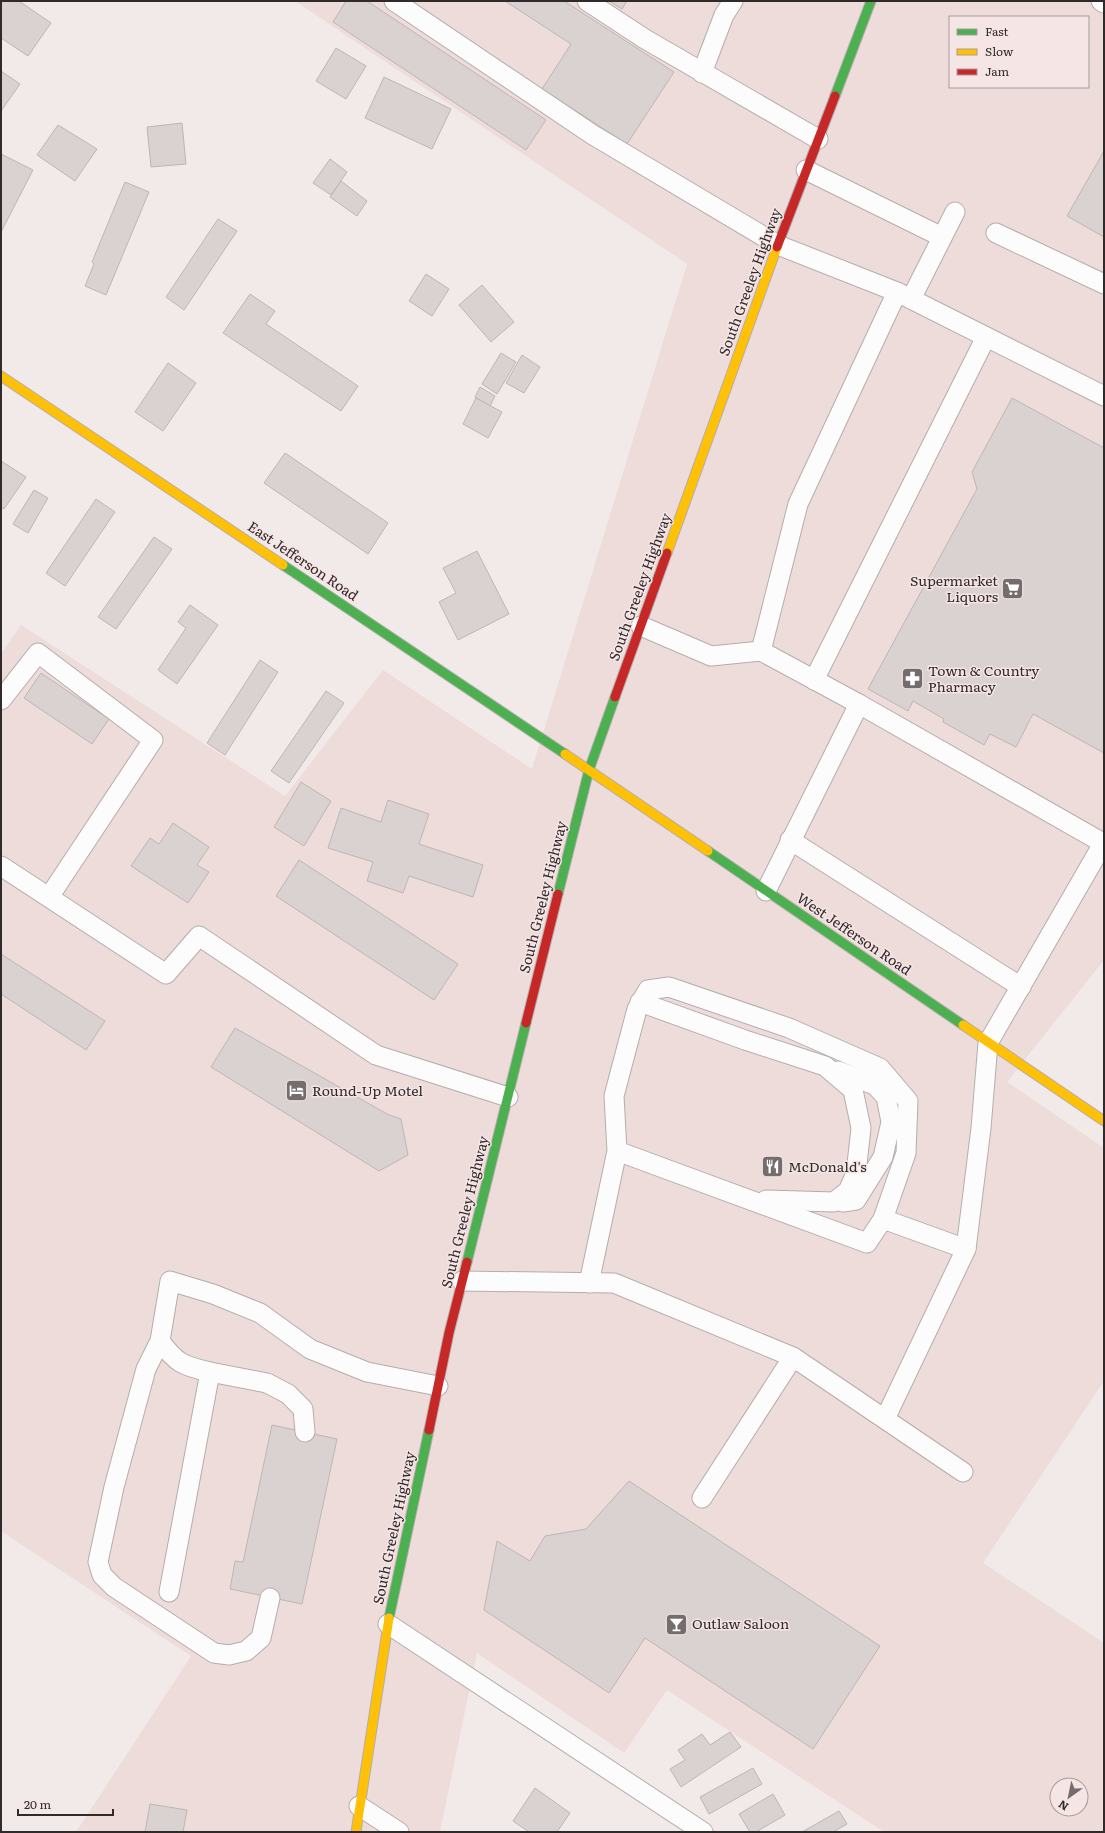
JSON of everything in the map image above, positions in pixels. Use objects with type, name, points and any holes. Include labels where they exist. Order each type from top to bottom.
[{"type":"main road","name":"South Greeley Highway","points":[[356,1832],[388,1624],[438,1386],[462,1281],[589,770],[778,245],[871,1]]},
{"type":"main road","name":"East Jefferson Road","points":[[1,376],[589,770]]},
{"type":"main road","name":"West Jefferson Road","points":[[589,770],[988,1043],[1104,1120]]},
{"type":"lane","points":[[394,1],[593,135],[778,245],[904,295],[1104,396]]},
{"type":"lane","points":[[587,1],[645,39],[818,139]]},
{"type":"lane","points":[[702,72],[724,15],[733,1]]},
{"type":"lane","points":[[1100,1],[1104,3]]},
{"type":"lane","points":[[806,170],[942,237]]},
{"type":"lane","points":[[761,651],[798,504],[904,295],[942,237],[955,212]]},
{"type":"lane","points":[[996,233],[1104,284]]},
{"type":"lane","points":[[814,680],[986,337]]},
{"type":"lane","points":[[641,626],[711,656],[761,651],[1104,842],[988,1043],[981,1128],[966,1249],[885,1419]]},
{"type":"lane","points":[[1,700],[38,653],[153,740],[49,897]]},
{"type":"lane","points":[[766,891],[858,704]]},
{"type":"lane","points":[[790,840],[1021,987]]},
{"type":"lane","points":[[1,866],[166,974],[199,936],[376,1055],[508,1097]]},
{"type":"lane","points":[[589,1283],[617,1151],[614,1096],[636,1009],[648,990],[669,987],[789,1028],[880,1068],[908,1101],[906,1153],[883,1219],[867,1243],[617,1151]]},
{"type":"lane","points":[[640,1002],[745,1040],[825,1066],[875,1085],[886,1097],[891,1122],[883,1157],[856,1200],[834,1202],[749,1199]]},
{"type":"lane","points":[[825,1066],[853,1090],[861,1128],[856,1173],[848,1191],[834,1202]]},
{"type":"lane","points":[[883,1219],[966,1249]]},
{"type":"lane","points":[[270,1598],[261,1638],[246,1651],[229,1655],[214,1653],[114,1587],[102,1575],[98,1562],[114,1487],[146,1369],[160,1341],[170,1281],[214,1294],[260,1312],[310,1349],[367,1372],[438,1386]]},
{"type":"lane","points":[[462,1281],[614,1283],[793,1357],[963,1472]]},
{"type":"lane","points":[[160,1341],[172,1357],[187,1366],[267,1383],[288,1394],[303,1409],[305,1432]]},
{"type":"lane","points":[[702,1498],[793,1357]]},
{"type":"lane","points":[[169,1592],[210,1372]]},
{"type":"lane","points":[[388,1624],[703,1832]]},
{"type":"lane","points":[[359,1806],[399,1832]]},
{"type":"shaded area","points":[[295,1],[1104,1],[1104,960],[1007,1082],[1104,1148],[1104,1381],[983,1563],[1104,1643],[1104,1832],[884,1832],[667,1690],[624,1753],[477,1653],[440,1832],[76,1832],[191,1656],[1,1531],[1,654],[21,625],[285,796],[383,670],[532,769],[687,264]]},
{"type":"building","points":[[1,1],[19,1],[51,23],[28,56],[1,38]]},
{"type":"building","points":[[346,1],[367,1],[546,120],[526,150],[333,22]]},
{"type":"building","points":[[505,1],[564,1],[674,72],[627,144],[542,89],[571,44]]},
{"type":"building","points":[[609,1],[627,1],[622,9]]},
{"type":"building","points":[[336,48],[366,66],[346,99],[316,81]]},
{"type":"building","points":[[1,71],[20,84],[1,111]]},
{"type":"building","points":[[384,77],[451,109],[432,149],[365,118]]},
{"type":"building","points":[[182,123],[186,164],[151,167],[147,127]]},
{"type":"building","points":[[58,125],[97,149],[75,181],[37,155]]},
{"type":"building","points":[[1104,151],[1104,237],[1067,216]]},
{"type":"building","points":[[1,154],[33,170],[1,232]]},
{"type":"building","points":[[330,159],[347,172],[331,195],[313,183]]},
{"type":"building","points":[[341,181],[367,201],[357,216],[330,197]]},
{"type":"building","points":[[125,182],[149,192],[106,295],[85,286],[94,264],[92,262]]},
{"type":"building","points":[[218,219],[237,231],[184,310],[166,297]]},
{"type":"building","points":[[426,274],[449,289],[432,316],[409,301]]},
{"type":"building","points":[[482,285],[514,322],[491,342],[459,305]]},
{"type":"building","points":[[250,294],[275,311],[266,324],[358,386],[341,411],[223,333]]},
{"type":"building","points":[[501,353],[516,362],[497,394],[482,384]]},
{"type":"building","points":[[522,355],[540,367],[524,393],[506,383]]},
{"type":"building","points":[[168,363],[196,383],[163,431],[135,412]]},
{"type":"building","points":[[480,387],[495,396],[490,406],[475,397]]},
{"type":"building","points":[[476,398],[502,412],[488,438],[463,424]]},
{"type":"building","name":"Supermarket Liquors","points":[[1012,398],[1104,448],[1104,753],[1033,714],[1016,747],[990,734],[984,745],[943,722],[944,719],[913,701],[908,711],[868,689],[977,489],[972,472]]},
{"type":"building","points":[[285,453],[388,523],[368,554],[264,483]]},
{"type":"building","points":[[1,461],[26,477],[4,509],[1,507]]},
{"type":"building","points":[[34,490],[48,498],[28,533],[13,524]]},
{"type":"building","points":[[96,499],[115,512],[65,586],[46,573]]},
{"type":"building","points":[[154,537],[172,549],[116,629],[98,617]]},
{"type":"building","points":[[477,551],[509,614],[458,640],[439,602],[456,593],[443,568]]},
{"type":"building","points":[[190,605],[218,625],[177,684],[158,670],[186,628],[178,622]]},
{"type":"building","points":[[260,660],[278,672],[225,755],[207,743]]},
{"type":"building","points":[[41,673],[109,719],[92,744],[24,698]]},
{"type":"building","points":[[326,691],[344,703],[289,783],[271,771]]},
{"type":"building","points":[[301,782],[331,801],[304,846],[274,827]]},
{"type":"building","points":[[388,800],[429,814],[419,844],[483,865],[473,897],[409,876],[403,893],[367,881],[373,862],[328,848],[341,808],[381,822]]},
{"type":"building","points":[[173,823],[209,847],[197,865],[209,872],[188,903],[131,866],[150,838],[159,844]]},
{"type":"building","points":[[299,860],[458,964],[434,1000],[276,896]]},
{"type":"building","points":[[1,954],[105,1021],[86,1050],[1,994]]},
{"type":"building","name":"Round-Up Motel","points":[[235,1028],[387,1114],[401,1119],[408,1155],[379,1171],[211,1067]]},
{"type":"building","points":[[272,1425],[337,1439],[302,1604],[230,1589],[235,1561],[243,1562]]},
{"type":"building","name":"Outlaw Saloon","points":[[629,1481],[880,1646],[813,1749],[645,1638],[609,1693],[484,1610],[497,1541],[530,1561],[545,1536],[586,1529]]},
{"type":"building","points":[[730,1732],[741,1747],[681,1787],[670,1769],[685,1760],[678,1750],[702,1734],[710,1745]]},
{"type":"building","points":[[753,1768],[762,1784],[709,1814],[700,1797]]},
{"type":"building","points":[[535,1788],[570,1813],[557,1832],[529,1832],[513,1821]]},
{"type":"building","points":[[773,1794],[785,1815],[756,1832],[750,1832],[739,1814]]},
{"type":"building","points":[[150,1804],[187,1810],[183,1832],[145,1832]]},
{"type":"building","points":[[839,1811],[847,1824],[833,1832],[802,1832]]},
{"type":"traffic: fast","points":[[835,96],[871,1]]},
{"type":"traffic: fast","points":[[283,565],[565,754]]},
{"type":"traffic: fast","points":[[558,894],[589,770],[615,697]]},
{"type":"traffic: fast","points":[[708,851],[963,1025]]},
{"type":"traffic: fast","points":[[467,1262],[526,1023]]},
{"type":"traffic: fast","points":[[389,1618],[429,1430]]},
{"type":"traffic: slow","points":[[667,553],[777,247]]},
{"type":"traffic: slow","points":[[1,376],[283,565]]},
{"type":"traffic: slow","points":[[565,754],[708,851]]},
{"type":"traffic: slow","points":[[963,1025],[1104,1121]]},
{"type":"traffic: slow","points":[[356,1832],[389,1618]]},
{"type":"traffic: jam","points":[[777,247],[835,96]]},
{"type":"traffic: jam","points":[[615,697],[667,553]]},
{"type":"traffic: jam","points":[[526,1023],[558,894]]},
{"type":"traffic: jam","points":[[429,1430],[449,1333],[467,1262]]},
{"type":"place","name":"Supermarket Liquors","points":[[1013,589]]},
{"type":"place","name":"Town & Country Pharmacy","points":[[913,679]]},
{"type":"place","name":"Round-Up Motel","points":[[297,1091]]},
{"type":"place","name":"McDonald's","points":[[772,1167]]},
{"type":"place","name":"Outlaw Saloon","points":[[676,1624]]}]
